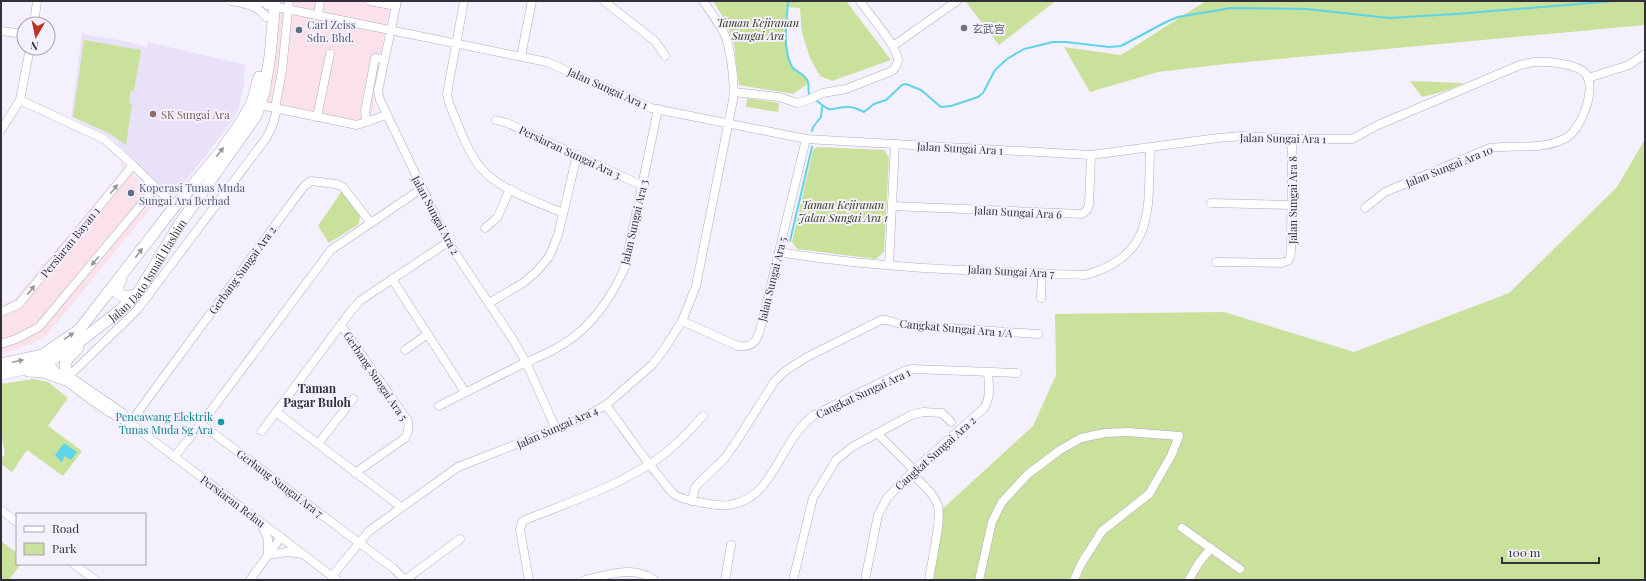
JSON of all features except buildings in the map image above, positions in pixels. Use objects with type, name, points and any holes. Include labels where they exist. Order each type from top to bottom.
[{"type":"main road","name":"Jalan Dato Ismail Hashim","points":[[1,374],[34,367],[79,330],[175,206],[221,151],[252,103],[256,91],[262,61],[266,17],[269,3]]},
{"type":"main road","name":"Jalan Dato Ismail Hashim","points":[[1,364],[47,357],[78,343],[138,294],[179,225],[256,116],[264,92],[270,56],[269,3]]},
{"type":"main road","points":[[125,271],[118,284],[118,294],[126,298],[138,294]]},
{"type":"main road","points":[[68,378],[64,368],[66,360],[106,321]]},
{"type":"main road","points":[[14,372],[43,372],[68,378]]},
{"type":"street","points":[[35,16],[37,1]]},
{"type":"street","points":[[236,1],[258,8],[266,17]]},
{"type":"street","name":"Jalan Sungai Ara 1","points":[[248,1],[288,5],[318,15],[521,56],[552,64],[644,105],[806,139],[1091,155],[1242,136],[1292,139],[1352,139],[1359,137],[1378,125],[1520,65],[1534,62],[1548,62],[1574,67],[1583,72],[1588,78]]},
{"type":"street","points":[[318,15],[320,1]]},
{"type":"street","points":[[370,1],[396,4]]},
{"type":"street","points":[[464,1],[448,85],[449,103],[475,160],[482,170],[495,181],[563,213]]},
{"type":"street","points":[[521,56],[532,1]]},
{"type":"street","points":[[604,1],[655,41],[665,56]]},
{"type":"street","name":"Jalan Sungai Ara 4","points":[[335,578],[358,542],[368,531],[458,467],[556,430],[581,419],[606,405],[653,364],[665,348],[682,321],[696,286],[730,124],[734,92],[726,40],[714,17],[703,1]]},
{"type":"street","points":[[734,92],[779,97],[797,103],[817,95],[846,89],[892,71],[897,66],[898,59],[893,46],[860,1]]},
{"type":"street","points":[[893,46],[957,1]]},
{"type":"street","name":"Jalan Sungai Ara 2","points":[[396,4],[378,91],[380,100],[421,189],[448,242],[526,362],[556,430]]},
{"type":"street","points":[[68,378],[137,310],[267,137],[273,124],[276,109],[282,71],[288,5]]},
{"type":"street","points":[[1,31],[16,33]]},
{"type":"street","points":[[317,117],[330,54]]},
{"type":"street","points":[[1588,78],[1630,65],[1645,54]]},
{"type":"street","points":[[1,130],[20,100],[28,56]]},
{"type":"street","points":[[367,122],[365,112],[375,58],[384,60]]},
{"type":"street","name":"Jalan Sungai Ara 10","points":[[1365,208],[1385,192],[1490,148],[1502,146],[1551,145],[1568,137],[1576,130],[1585,110],[1590,85],[1588,78]]},
{"type":"street","points":[[20,100],[104,139],[175,206]]},
{"type":"street","points":[[260,105],[357,125],[386,115]]},
{"type":"street","name":"Jalan Sungai Ara 3","points":[[439,406],[526,362],[554,350],[568,341],[592,321],[607,301],[617,286],[625,267],[658,109]]},
{"type":"street","name":"Persiaran Sungai Ara 3","points":[[496,120],[507,123],[643,186]]},
{"type":"street","name":"Jalan Sungai Ara 5","points":[[682,321],[738,346],[744,347],[754,342],[758,338],[806,139]]},
{"type":"street","name":"Jalan Sungai Ara 8","points":[[1216,262],[1282,263],[1290,260],[1292,139]]},
{"type":"street","points":[[889,265],[895,144]]},
{"type":"street","name":"Jalan Sungai Ara 7","points":[[779,252],[825,260],[889,265],[1085,275],[1114,265],[1126,255],[1141,235],[1146,222],[1148,208],[1150,148]]},
{"type":"street","points":[[489,303],[523,283],[536,272],[545,262],[555,246],[578,155]]},
{"type":"street","name":"Jalan Sungai Ara 6","points":[[892,206],[1082,214],[1087,210],[1089,205],[1091,155]]},
{"type":"street","name":"Persiaran Bayan 1","points":[[1,312],[20,304],[133,165]]},
{"type":"street","name":"Gerbang Sungai Ara 2","points":[[130,423],[304,186],[311,181],[336,184],[343,187],[370,222]]},
{"type":"street","points":[[1,344],[16,339],[39,328],[155,188]]},
{"type":"street","points":[[174,457],[331,250],[370,222],[421,189]]},
{"type":"street","points":[[485,228],[496,218],[510,189]]},
{"type":"street","points":[[1211,203],[1292,205]]},
{"type":"street","points":[[262,431],[361,300],[448,242]]},
{"type":"street","points":[[1041,298],[1042,273]]},
{"type":"street","points":[[392,279],[465,392]]},
{"type":"street","name":"Cangkat Sungai Ara 1/A","points":[[692,501],[697,484],[724,458],[738,439],[774,382],[785,371],[807,357],[881,320],[904,325],[1038,334]]},
{"type":"street","name":"Gerbang Sungai Ara 5","points":[[341,325],[408,421],[407,435],[405,438],[355,473]]},
{"type":"street","points":[[405,350],[428,334]]},
{"type":"street","name":"Persiaran Relau","points":[[47,357],[68,378],[119,419],[130,423],[335,578]]},
{"type":"street","name":"Cangkat Sungai Ara 1","points":[[606,405],[674,495],[692,501],[727,506],[744,501],[759,490],[770,477],[803,423],[814,415],[904,371],[913,368],[988,373],[1017,373]]},
{"type":"street","name":"Cangkat Sungai Ara 2","points":[[865,580],[878,515],[887,498],[912,471],[984,408],[990,391],[988,373]]},
{"type":"street","points":[[318,444],[353,399]]},
{"type":"street","points":[[276,412],[401,507]]},
{"type":"street","points":[[793,580],[813,498],[829,469],[836,460],[852,447],[917,412],[942,413],[951,422]]},
{"type":"street","points":[[529,580],[520,534],[522,522],[606,488],[650,465],[683,437],[703,416]]},
{"type":"street","name":"Gerbang Sungai Ara 7","points":[[200,424],[393,568],[405,580]]},
{"type":"street","points":[[979,580],[992,522],[1002,502],[1028,474],[1060,450],[1081,438],[1105,432],[1128,432],[1179,436],[1171,456],[1149,494],[1102,531],[1081,564],[1074,580]]},
{"type":"street","points":[[877,433],[912,471],[938,506],[939,517],[929,580]]},
{"type":"street","points":[[1,510],[16,521]]},
{"type":"street","points":[[260,521],[268,539],[268,555]]},
{"type":"street","points":[[1182,528],[1240,568]]},
{"type":"street","points":[[250,580],[281,537]]},
{"type":"street","points":[[405,580],[460,540]]},
{"type":"street","points":[[725,580],[731,545]]},
{"type":"street","points":[[1189,580],[1198,564],[1211,548]]},
{"type":"street","points":[[268,555],[287,552],[305,555]]},
{"type":"street","points":[[75,565],[95,580]]},
{"type":"street","points":[[585,580],[629,571],[647,574],[654,580]]},
{"type":"shaded area","points":[[279,1],[391,1],[373,93],[375,107],[371,117],[358,121],[267,103],[271,86]]},
{"type":"shaded area","name":"SK Sungai Ara","points":[[82,34],[120,40],[147,47],[148,42],[246,65],[243,80],[245,81],[238,110],[232,121],[176,194],[170,194],[110,136],[71,117]]},
{"type":"shaded area","points":[[121,162],[158,199],[45,337],[31,344],[1,354],[1,305],[15,299],[122,171]]},
{"type":"green space","name":"Taman Kejiranan Sungai Ara","points":[[713,1],[846,1],[891,60],[832,81],[820,76],[810,58],[802,33],[800,8],[787,7],[785,26],[786,53],[792,67],[806,78],[809,83],[793,94],[739,85],[734,44],[726,22]]},
{"type":"green space","points":[[1054,1],[999,45],[966,2]]},
{"type":"green space","points":[[1206,1],[1645,1],[1645,25],[1225,64],[1158,72],[1090,92],[1064,47],[1121,55]]},
{"type":"green space","points":[[84,40],[141,50],[134,91],[131,91],[129,103],[132,104],[126,145],[111,134],[73,117]]},
{"type":"green space","points":[[1410,81],[1464,83],[1445,91],[1422,97]]},
{"type":"green space","points":[[747,98],[779,103],[778,112],[746,107]]},
{"type":"green space","points":[[1645,139],[1645,580],[926,580],[937,514],[1033,426],[1056,375],[1055,314],[1224,312],[1354,352],[1509,293],[1617,187]]},
{"type":"green space","name":"Taman Kejiranan Jalan Sungai Ara 1","points":[[817,147],[884,150],[889,158],[884,252],[876,259],[797,249],[792,242],[813,150]]},
{"type":"green space","points":[[342,191],[360,214],[359,224],[329,243],[318,226]]},
{"type":"green space","points":[[33,379],[48,382],[68,398],[48,426],[82,451],[63,476],[27,450],[12,472],[1,464],[1,459],[5,454],[1,432],[1,384]]},
{"type":"green space","points":[[1,541],[16,552],[16,565],[20,565],[9,580],[1,580]]},
{"type":"water","points":[[64,443],[77,452],[71,460],[64,456],[63,461],[61,462],[55,455]]},
{"type":"waterway","points":[[788,1],[786,33],[788,57],[792,67],[807,79],[809,94],[812,96]]},
{"type":"waterway","points":[[815,99],[829,109],[851,107],[864,112],[874,104],[886,100],[902,85],[906,84],[921,90],[941,107],[951,106],[978,97],[983,93],[995,70],[1007,59],[1024,49],[1053,42],[1109,47],[1121,46],[1178,17],[1231,8],[1307,9],[1389,18],[1615,1]]},
{"type":"waterway","points":[[812,131],[813,127],[821,117],[822,107]]},
{"type":"waterway","points":[[790,241],[812,147]]},
{"type":"place","name":"玄武宫","points":[[964,28]]},
{"type":"place","name":"Carl Zeiss Sdn. Bhd.","points":[[299,30]]},
{"type":"place","name":"SK Sungai Ara","points":[[153,114]]},
{"type":"place","name":"Koperasi Tunas Muda Sungai Ara Berhad","points":[[131,193]]},
{"type":"place","name":"Pencawang Elektrik Tunas Muda Sg Ara","points":[[221,422]]},
{"type":"district","name":"Taman Pagar Buloh","points":[[317,395]]}]
